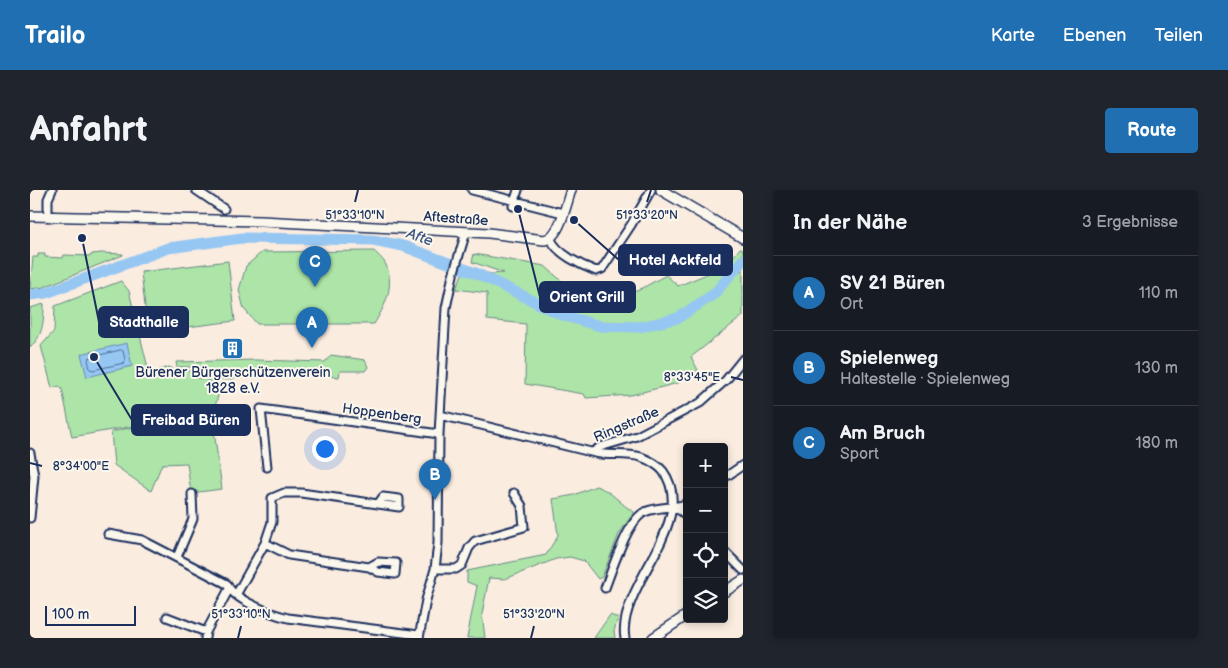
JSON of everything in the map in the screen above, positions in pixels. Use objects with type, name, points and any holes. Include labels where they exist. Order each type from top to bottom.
[{"type":"main road","points":[[551,239],[556,232],[571,190]]},
{"type":"main road","points":[[661,190],[743,238]]},
{"type":"main road","name":"Aftestraße","points":[[30,216],[261,221],[489,233],[544,240],[551,239]]},
{"type":"main road","points":[[728,589],[743,580]]},
{"type":"main road","points":[[653,638],[683,618]]},
{"type":"street","points":[[48,217],[48,199],[52,190]]},
{"type":"street","points":[[196,190],[224,209]]},
{"type":"street","points":[[472,190],[514,204],[563,213]]},
{"type":"street","points":[[514,204],[518,190]]},
{"type":"street","points":[[551,239],[558,249],[586,268],[596,272],[602,269],[631,226],[651,190]]},
{"type":"street","points":[[108,534],[142,540],[227,584],[229,589],[236,595],[274,614],[288,618],[419,636],[435,568],[438,543],[439,434],[446,308],[453,275],[466,232]]},
{"type":"street","name":"Ringstraße","points":[[440,415],[592,452],[600,447],[638,436],[700,402],[726,380],[743,359]]},
{"type":"street","name":"Hoppenberg","points":[[267,467],[261,409],[439,434]]},
{"type":"street","points":[[592,452],[639,457],[655,464],[663,472],[672,497],[672,507],[665,534],[643,577],[624,623],[625,638]]},
{"type":"street","points":[[30,453],[34,476],[30,518]]},
{"type":"street","points":[[728,475],[743,465]]},
{"type":"street","points":[[236,595],[265,543],[272,522],[272,498],[284,493],[301,493],[378,504]]},
{"type":"street","points":[[435,568],[456,569],[462,565],[469,548],[476,541],[524,527],[522,506],[514,493]]},
{"type":"street","points":[[177,557],[194,519],[192,494]]},
{"type":"street","points":[[605,588],[626,535],[639,515],[646,511],[683,504]]},
{"type":"street","points":[[672,507],[683,512]]},
{"type":"street","points":[[265,543],[289,555],[369,567]]},
{"type":"street","points":[[728,555],[743,570]]},
{"type":"street","points":[[168,616],[206,635],[229,589]]},
{"type":"green space","points":[[740,248],[743,250],[743,316],[691,357],[698,370],[678,383],[631,395],[586,398],[584,394],[525,384],[526,324],[487,320],[487,293],[456,289],[465,267],[491,274],[504,273],[472,262],[474,254],[545,266],[577,295],[637,291],[666,275],[678,286],[726,266]]},
{"type":"green space","points":[[374,251],[385,263],[389,273],[389,289],[382,310],[374,324],[257,324],[244,309],[239,290],[246,266],[262,252]]},
{"type":"green space","points":[[38,254],[45,254],[45,257],[63,258],[64,255],[91,256],[92,254],[123,255],[44,287],[30,289],[33,257],[38,257]]},
{"type":"green space","points":[[228,261],[235,321],[148,332],[141,272]]},
{"type":"green space","points":[[121,281],[129,291],[148,368],[151,373],[169,367],[176,371],[191,371],[192,377],[222,383],[212,416],[222,489],[191,493],[187,463],[162,464],[151,491],[114,465],[111,432],[151,423],[72,437],[62,389],[59,386],[52,388],[41,346],[54,331],[55,306]]},
{"type":"green space","points":[[44,304],[40,333],[30,347],[30,308]]},
{"type":"green space","points":[[331,355],[365,360],[368,367],[365,371],[340,371],[339,377],[285,371],[225,380],[194,372],[193,367],[177,367],[176,362],[256,360],[325,362]]},
{"type":"green space","points":[[596,486],[607,491],[634,512],[619,534],[602,577],[598,579],[584,561],[570,557],[556,559],[505,579],[489,578],[482,614],[485,638],[467,638],[477,586],[467,582],[467,571],[546,555],[558,535],[553,499],[574,495]]},
{"type":"green space","points":[[610,615],[618,618],[614,631],[615,638],[594,638]]},
{"type":"water","points":[[127,343],[132,366],[87,377],[81,354]]},
{"type":"waterway","name":"Afte","points":[[30,295],[46,293],[168,248],[242,238],[373,240],[403,246],[478,274],[562,315],[600,326],[640,327],[678,318],[714,294],[743,260]]},
{"type":"place","name":"Orient Grill","points":[[518,209]]},
{"type":"place","name":"Hotel Ackfeld","points":[[574,220]]},
{"type":"place","name":"Stadthalle","points":[[82,238]]},
{"type":"place","name":"Am Bruch","points":[[315,287]]},
{"type":"place","name":"SV 21 Büren","points":[[312,348]]},
{"type":"place","name":"Bürener Bürgerschützenverein 1828 e.V.","points":[[233,349]]},
{"type":"place","name":"Freibad Büren","points":[[94,357]]},
{"type":"place","name":"Spielenweg","points":[[435,500]]}]
